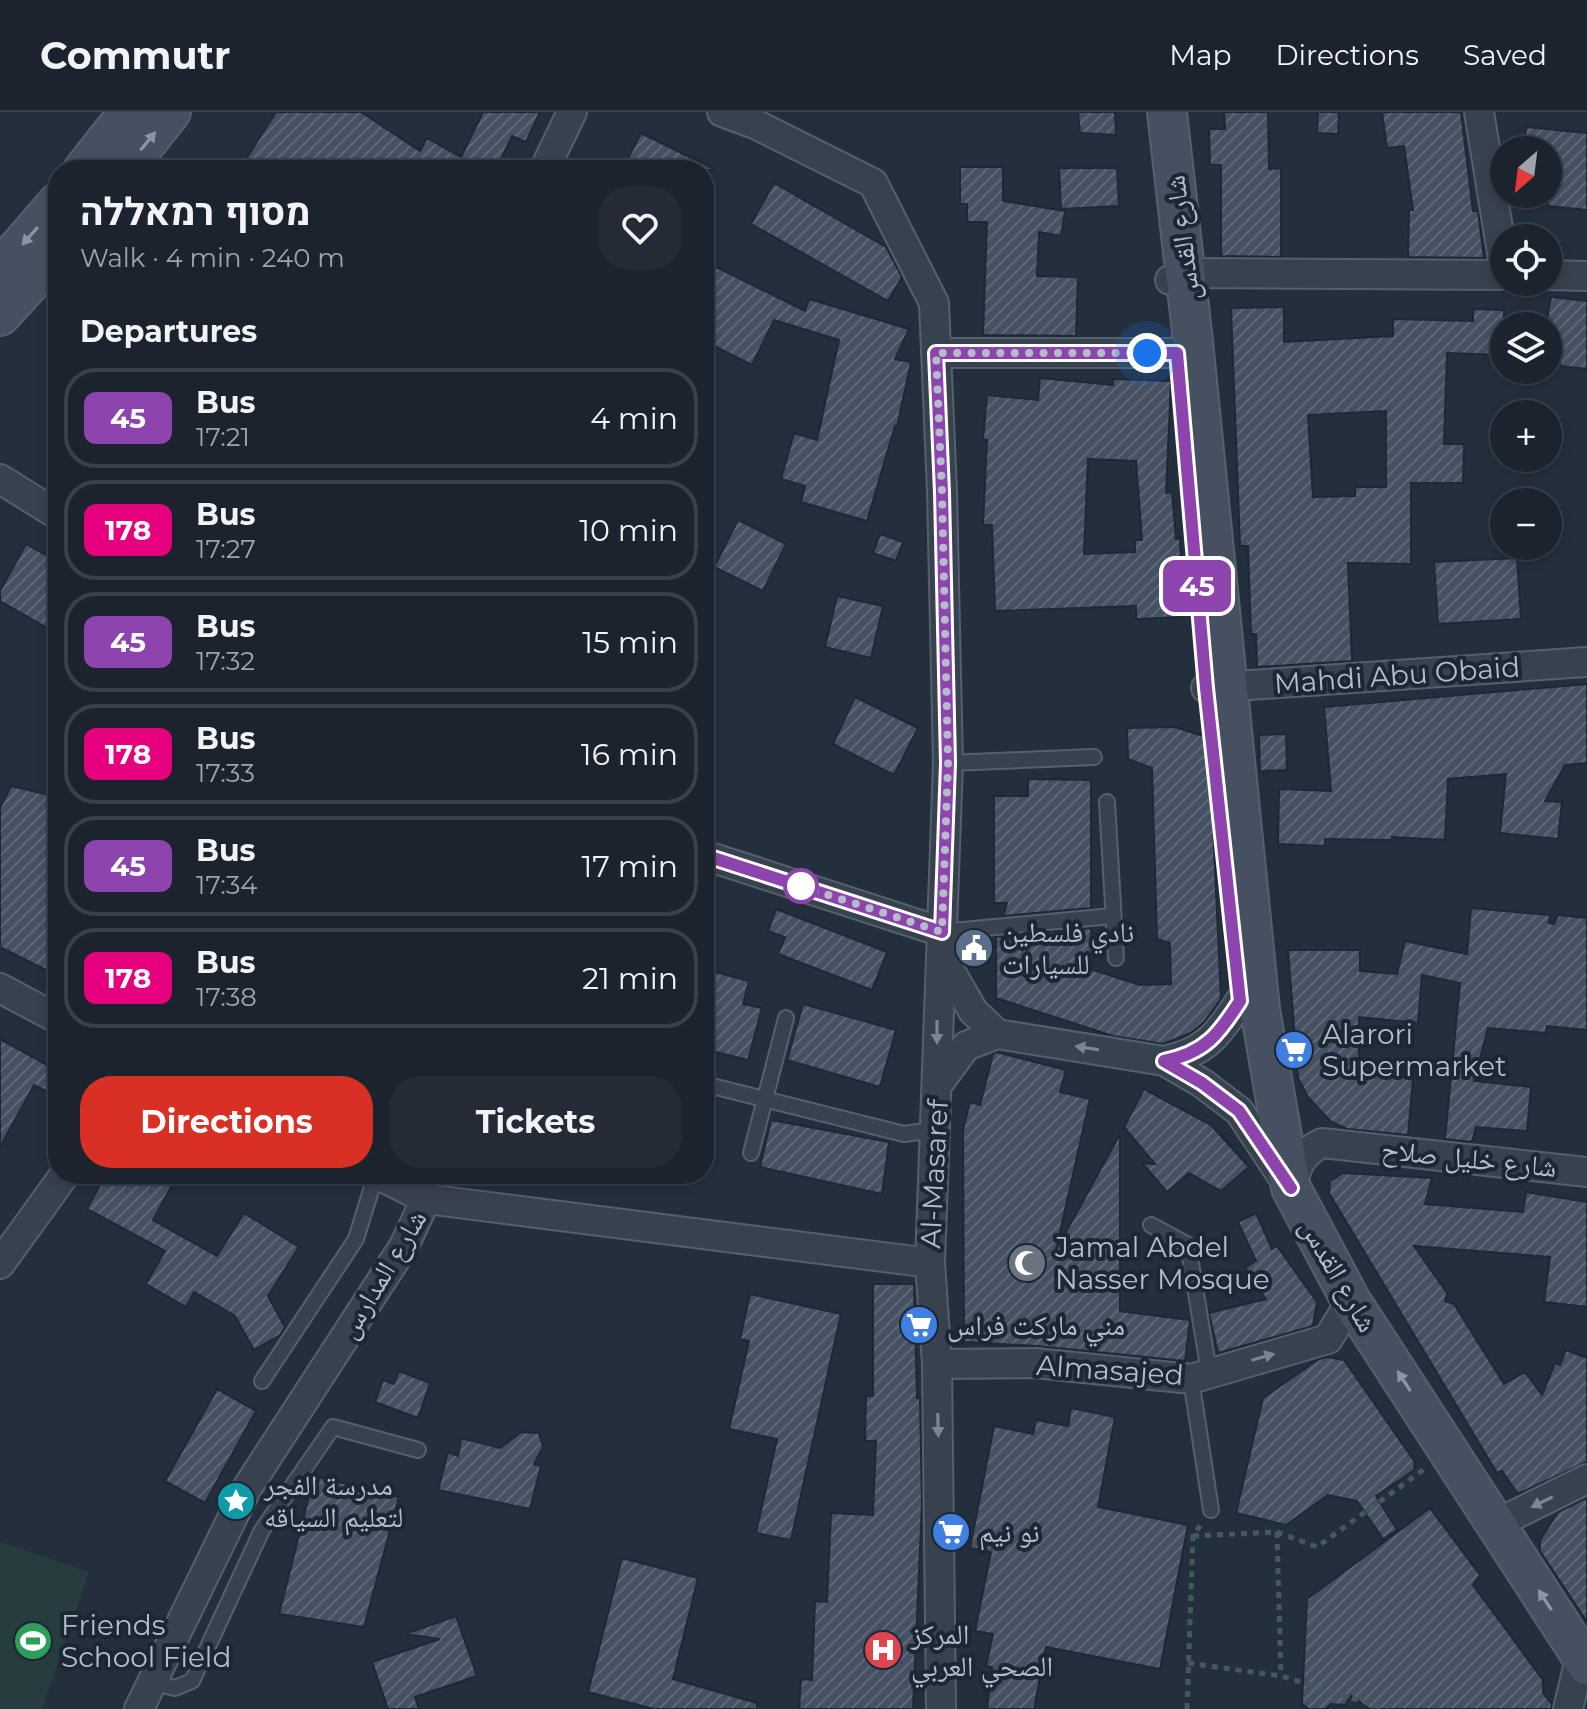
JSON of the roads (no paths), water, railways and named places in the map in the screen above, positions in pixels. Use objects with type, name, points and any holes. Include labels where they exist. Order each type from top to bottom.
[{"type":"main road","points":[[91,160],[129,112]]},
{"type":"main road","points":[[133,160],[171,112]]},
{"type":"main road","points":[[1147,112],[1177,277],[1185,347],[1247,1063],[1255,1086],[1269,1108],[1278,1113]]},
{"type":"main road","name":"شارع القدس","points":[[1167,112],[1177,277]]},
{"type":"main road","points":[[0,269],[48,214]]},
{"type":"main road","points":[[0,316],[48,264]]},
{"type":"main road","name":"شارع القدس","points":[[1216,687],[1260,1009],[1291,1188],[1351,1301],[1584,1660]]},
{"type":"street","points":[[549,160],[572,112]]},
{"type":"street","name":"Al-Masaref","points":[[722,112],[757,125],[873,183],[934,303],[948,763],[930,1263],[937,1364],[941,1709]]},
{"type":"street","points":[[1479,112],[1497,224]]},
{"type":"street","points":[[1177,277],[1490,275]]},
{"type":"street","points":[[1562,275],[1587,276]]},
{"type":"street","points":[[936,353],[1185,347]]},
{"type":"street","points":[[0,479],[48,509]]},
{"type":"street","name":"Mahdi Abu Obaid","points":[[1216,687],[1587,662]]},
{"type":"street","points":[[714,859],[941,943],[973,1011],[997,1034],[1164,1061],[1184,1057],[1220,1033],[1240,1001]]},
{"type":"street","points":[[0,988],[48,1014]]},
{"type":"street","name":"Al-Masaref","points":[[938,1084],[966,1046],[997,1034]]},
{"type":"street","points":[[1164,1061],[1202,1083],[1239,1111],[1291,1188]]},
{"type":"street","points":[[1278,1113],[1350,1145]]},
{"type":"street","points":[[1291,1188],[1298,1162],[1310,1149],[1322,1143],[1350,1145]]},
{"type":"street","name":"شارع خليل صلاح","points":[[1350,1145],[1587,1172]]},
{"type":"street","points":[[0,1264],[58,1184]]},
{"type":"street","points":[[396,1184],[426,1199]]},
{"type":"street","name":"شارع المدارس","points":[[139,1709],[247,1488],[404,1246],[426,1199],[930,1263]]},
{"type":"street","name":"Almasajed","points":[[937,1364],[1035,1363],[1200,1375],[1328,1339],[1351,1301]]},
{"type":"street","points":[[1496,1524],[1587,1479]]},
{"type":"street","points":[[1568,1709],[1584,1660]]},
{"type":"lane","points":[[948,763],[1094,757]]},
{"type":"lane","points":[[1107,802],[1116,958]]},
{"type":"lane","points":[[941,943],[1112,916]]},
{"type":"lane","points":[[751,1153],[786,1018]]},
{"type":"lane","points":[[714,1086],[904,1134],[933,1130]]},
{"type":"lane","points":[[262,1381],[356,1239],[373,1184]]},
{"type":"lane","points":[[1151,1225],[1188,1245],[1211,1510]]},
{"type":"lane","points":[[151,1682],[175,1688],[192,1681],[262,1530],[333,1427],[418,1450]]},
{"type":"place","name":"نادي فلسطين للسيارات","points":[[974,948]]},
{"type":"place","name":"Alarori Supermarket","points":[[1294,1050]]},
{"type":"place","name":"Jamal Abdel Nasser Mosque","points":[[1027,1263]]},
{"type":"place","name":"مني ماركت فراس","points":[[919,1325]]},
{"type":"place","name":"مدرسة الفجر لتعليم السياقه","points":[[236,1501]]},
{"type":"place","name":"نو نيم","points":[[951,1532]]},
{"type":"place","name":"Friends School Field","points":[[33,1641]]},
{"type":"place","name":"المركز الصحي العربي","points":[[883,1650]]}]
